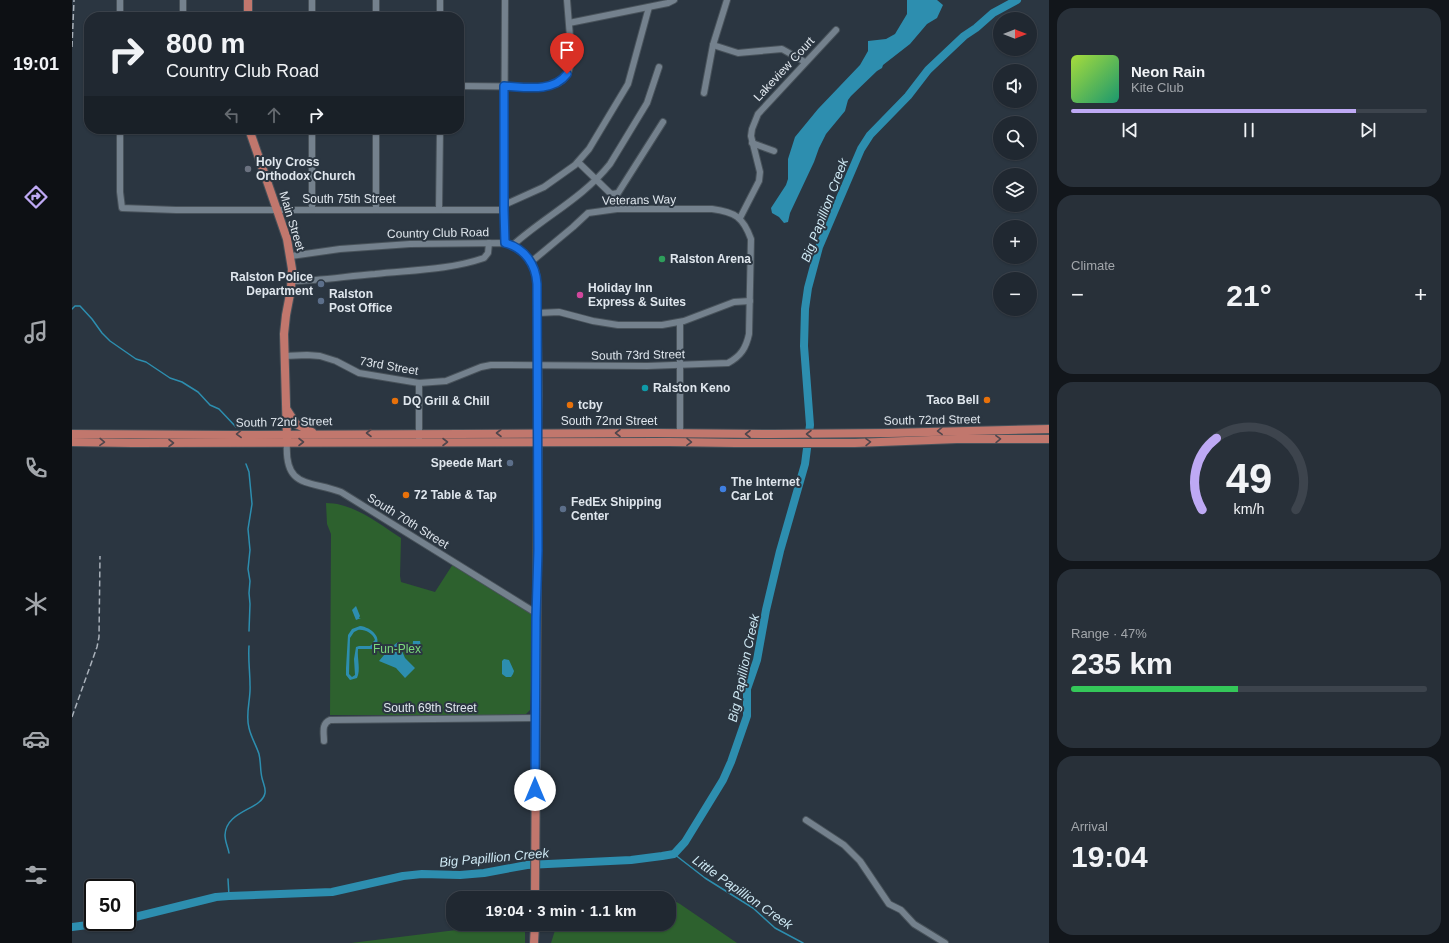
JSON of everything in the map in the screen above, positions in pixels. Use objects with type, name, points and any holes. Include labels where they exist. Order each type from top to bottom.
[{"type":"main road","points":[[248,0],[248,12]]},
{"type":"main road","name":"Main Street","points":[[251,134],[287,239],[291,256],[292,281],[284,324],[287,442]]},
{"type":"main road","points":[[287,409],[296,424],[315,434]]},
{"type":"main road","name":"South 72nd Street","points":[[72,434],[190,435],[538,432],[830,434],[1049,428]]},
{"type":"main road","points":[[535,891],[538,432]]},
{"type":"main road","points":[[639,442],[648,437],[675,437],[680,433]]},
{"type":"main road","name":"South 72nd Street","points":[[72,442],[786,443],[1049,440]]},
{"type":"main road","points":[[534,931],[534,943]]},
{"type":"street","points":[[120,0],[120,12]]},
{"type":"street","points":[[183,0],[183,12]]},
{"type":"street","points":[[312,0],[312,12]]},
{"type":"street","points":[[376,0],[376,12]]},
{"type":"street","points":[[440,0],[440,12]]},
{"type":"street","name":"Country Club Road","points":[[291,256],[340,249],[410,244],[505,243],[505,0]]},
{"type":"street","points":[[464,86],[550,86],[560,82],[570,69],[571,62],[567,0]]},
{"type":"street","points":[[569,23],[668,3],[674,0]]},
{"type":"street","points":[[704,93],[713,45],[727,0]]},
{"type":"street","points":[[504,208],[544,187],[578,162],[590,149],[628,84],[649,7]]},
{"type":"street","name":"Lakeview Court","points":[[740,218],[759,181],[760,172],[752,143],[752,129],[758,114],[836,30]]},
{"type":"street","points":[[713,45],[738,53],[782,49],[805,62]]},
{"type":"street","points":[[513,245],[576,196],[595,180],[610,164],[647,103],[659,67]]},
{"type":"street","points":[[578,162],[610,193],[618,193],[663,122]]},
{"type":"street","name":"South 75th Street","points":[[120,134],[120,192],[122,208],[176,210],[439,210],[504,208]]},
{"type":"street","points":[[312,134],[312,210]]},
{"type":"street","points":[[376,134],[376,210]]},
{"type":"street","points":[[439,210],[440,134]]},
{"type":"street","points":[[752,143],[774,151]]},
{"type":"street","name":"Veterans Way","points":[[531,262],[588,213],[617,209],[712,210],[728,212],[740,218]]},
{"type":"street","points":[[538,313],[559,312],[593,321],[618,325],[662,325],[680,322],[708,313],[734,302],[750,301],[750,239],[746,226],[740,218]]},
{"type":"street","points":[[292,281],[308,281],[450,267],[484,258],[488,253],[489,243]]},
{"type":"street","points":[[505,243],[518,248],[531,262],[537,277],[538,432]]},
{"type":"street","name":"South 73rd Street","points":[[538,366],[597,367],[728,363],[742,353],[748,339],[750,301]]},
{"type":"street","points":[[680,322],[680,433]]},
{"type":"street","name":"73rd Street","points":[[284,356],[320,356],[331,359],[359,373],[419,384],[446,381],[486,366],[538,366]]},
{"type":"street","points":[[419,384],[419,442]]},
{"type":"street","name":"South 70th Street","points":[[287,442],[288,464],[298,479],[305,483],[341,492],[536,613]]},
{"type":"street","name":"South 69th Street","points":[[324,741],[324,726],[325,723],[330,720],[535,718]]},
{"type":"street","points":[[806,820],[844,845],[860,861],[889,904],[901,910],[914,924],[945,943]]},
{"type":"green space","name":"Fun-Plex","points":[[326,503],[346,506],[356,510],[401,538],[401,582],[435,592],[453,564],[532,613],[530,710],[526,714],[330,715],[331,534],[327,524]]},
{"type":"green space","points":[[676,902],[737,943],[551,943],[555,931],[676,931]]},
{"type":"green space","points":[[448,931],[525,931],[525,943],[351,943]]},
{"type":"water","points":[[907,0],[937,0],[943,5],[937,18],[927,24],[910,44],[883,65],[882,68],[877,71],[848,100],[845,111],[826,134],[790,213],[788,222],[784,223],[779,217],[772,213],[771,208],[786,185],[788,179],[788,159],[795,137],[818,109],[860,65],[868,51],[868,41],[886,39],[895,34],[907,14]]},
{"type":"water","points":[[356,606],[360,616],[359,618],[361,618],[356,620],[352,610]]},
{"type":"water","points":[[360,626],[364,627],[375,634],[378,641],[373,649],[358,649],[358,675],[357,678],[350,680],[346,675],[346,668],[348,635],[352,629]],"holes":[[[360,630],[370,633],[375,640],[373,642],[375,642],[370,646],[356,647],[354,659],[355,675],[352,677],[349,674],[350,638],[354,632]]]},
{"type":"water","points":[[413,641],[420,641],[422,653],[412,654]]},
{"type":"water","points":[[398,642],[405,658],[415,668],[405,678],[396,668],[379,661],[390,648]]},
{"type":"water","points":[[504,659],[509,660],[514,671],[511,677],[506,677],[502,674],[502,661]]},
{"type":"waterway","name":"Big Papillion Creek","points":[[136,917],[216,897],[332,892],[403,876],[422,874],[460,875],[484,873],[527,865],[631,860],[674,854],[685,842],[723,780],[747,716],[747,689],[757,660],[766,610],[780,551],[805,464],[810,425],[804,346],[805,309],[808,288],[819,247],[861,149],[870,135],[908,96],[928,70],[964,36],[993,13],[1017,0]]},
{"type":"waterway","points":[[72,309],[75,306],[80,306],[110,341],[136,359],[146,362],[170,378],[182,382],[198,392],[210,405],[219,409],[236,427]]},
{"type":"waterway","points":[[246,464],[249,472],[252,504],[248,529],[250,550],[248,569],[250,581],[249,631]]},
{"type":"waterway","points":[[229,853],[225,835],[231,820],[258,803],[265,793],[265,787],[261,775],[259,754],[248,723],[250,690],[249,646]]},
{"type":"waterway","name":"Little Papillion Creek","points":[[674,854],[705,878],[753,908],[775,928],[803,943]]},
{"type":"waterway","points":[[228,879],[229,896]]},
{"type":"waterway","name":"Big Papillion Creek","points":[[72,927],[84,925]]},
{"type":"railway","points":[[72,47],[74,0]]},
{"type":"railway","points":[[72,717],[97,647],[99,637],[100,556]]},
{"type":"place","name":"Holy Cross Orthodox Church","points":[[248,169]]},
{"type":"place","name":"Ralston Arena","points":[[662,259]]},
{"type":"place","name":"Ralston Police Department","points":[[321,284]]},
{"type":"place","name":"Holiday Inn Express & Suites","points":[[580,295]]},
{"type":"place","name":"Ralston Post Office","points":[[321,301]]},
{"type":"place","name":"Ralston Keno","points":[[645,388]]},
{"type":"place","name":"Taco Bell","points":[[987,400]]},
{"type":"place","name":"DQ Grill & Chill","points":[[395,401]]},
{"type":"place","name":"tcby","points":[[570,405]]},
{"type":"place","name":"Speede Mart","points":[[510,463]]},
{"type":"place","name":"The Internet Car Lot","points":[[723,489]]},
{"type":"place","name":"72 Table & Tap","points":[[406,495]]},
{"type":"place","name":"FedEx Shipping Center","points":[[563,509]]},
{"type":"route","points":[[535,790],[536,581],[538,550],[537,284],[536,274],[529,260],[518,248],[505,243],[504,86],[550,86],[560,82],[567,74]]}]
